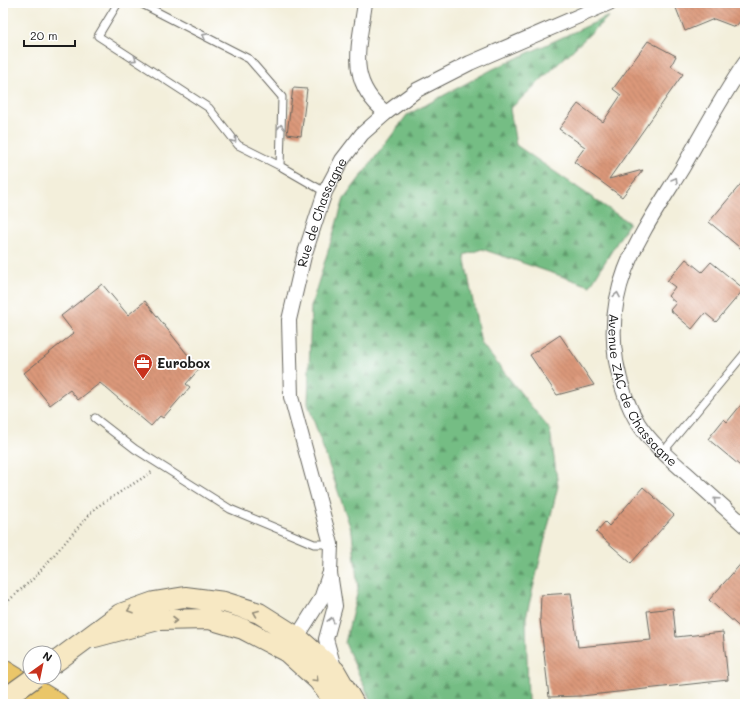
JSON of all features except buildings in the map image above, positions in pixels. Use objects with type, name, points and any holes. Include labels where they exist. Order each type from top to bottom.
[{"type":"highway","points":[[3,671],[57,704]]},
{"type":"highway","points":[[3,678],[53,704]]},
{"type":"street","points":[[365,3],[357,64],[362,82],[373,102],[386,113]]},
{"type":"street","name":"Rue de Chassagne","points":[[302,645],[335,606],[330,573],[331,544],[291,397],[289,320],[304,256],[325,192],[342,160],[362,134],[386,113],[418,90],[470,63],[609,3]]},
{"type":"street","name":"Avenue ZAC de Chassagne","points":[[745,63],[632,251],[617,294],[613,322],[614,346],[619,375],[628,402],[639,424],[663,452],[745,526]]},
{"type":"street","name":"Rue de Chassagne","points":[[302,645],[330,573]]},
{"type":"street","points":[[62,657],[120,614],[154,602],[185,597],[224,602],[259,614],[302,645],[335,671],[354,704]]},
{"type":"street","points":[[77,646],[158,620],[209,620],[243,629],[272,632],[302,645],[318,680],[336,704]]},
{"type":"street","points":[[3,700],[24,685]]},
{"type":"lane","points":[[118,3],[98,36],[209,108],[238,145],[280,166],[325,192]]},
{"type":"lane","points":[[140,3],[250,59],[282,97],[280,166]]},
{"type":"lane","points":[[663,452],[745,353]]},
{"type":"lane","points":[[95,418],[135,449],[230,509],[314,544],[331,544]]},
{"type":"path","points":[[6,603],[34,578],[95,508],[162,466]]},
{"type":"green space","points":[[609,16],[510,109],[516,145],[629,223],[590,286],[482,249],[464,255],[481,343],[550,430],[558,486],[526,617],[528,701],[532,704],[372,704],[345,643],[358,590],[352,532],[308,404],[311,306],[344,199],[407,115],[493,69]]},
{"type":"place","name":"Eurobox","points":[[143,380]]}]
